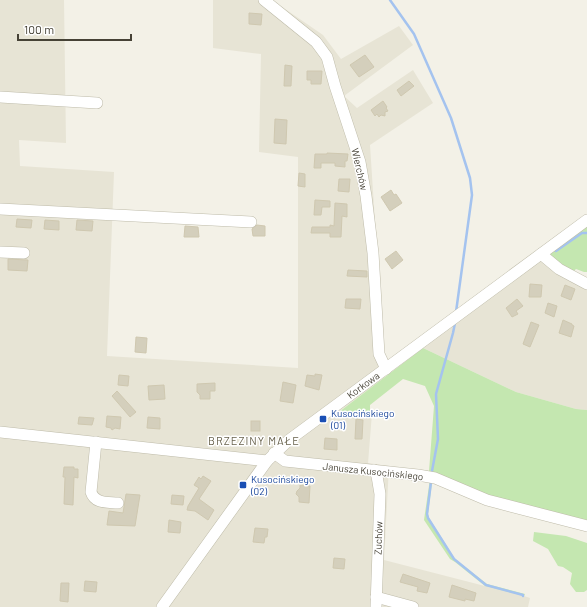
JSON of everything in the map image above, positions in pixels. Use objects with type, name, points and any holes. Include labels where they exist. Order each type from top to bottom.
[{"type":"street","name":"Wierchów","points":[[264,0],[316,42],[327,57],[360,162],[373,253],[379,354],[386,369]]},
{"type":"street","points":[[0,97],[97,103]]},
{"type":"street","points":[[0,209],[251,222]]},
{"type":"street","name":"Korkowa","points":[[162,607],[270,457],[289,440],[587,220]]},
{"type":"street","points":[[0,252],[24,253]]},
{"type":"street","points":[[541,254],[559,269],[587,284]]},
{"type":"street","name":"Janusza Kusocińskiego","points":[[0,432],[270,457],[285,461],[418,475],[436,478],[486,500],[587,526]]},
{"type":"street","points":[[96,442],[91,492],[93,497],[98,501],[118,503]]},
{"type":"street","name":"Zuchów","points":[[374,470],[377,476],[380,494],[376,602]]},
{"type":"street","points":[[376,602],[413,607]]},
{"type":"shaded area","points":[[0,0],[64,0],[66,143],[19,140],[20,166],[114,172],[107,356],[298,368],[298,157],[259,152],[261,54],[213,48],[213,0],[272,0],[323,35],[341,59],[399,26],[413,45],[344,96],[357,108],[413,70],[433,103],[370,145],[385,377],[340,411],[372,413],[368,463],[389,466],[384,560],[524,596],[530,598],[528,607],[0,607]]},
{"type":"shaded area","points":[[540,258],[587,286],[587,410],[576,409],[516,392],[421,347]]},
{"type":"green space","points":[[587,225],[587,272],[576,269],[571,271],[547,254]]},
{"type":"green space","points":[[423,348],[516,392],[576,409],[587,410],[587,524],[532,511],[423,472],[422,470],[429,471],[434,406],[425,386],[403,379],[370,405],[370,413],[339,412]]},
{"type":"green space","points":[[430,479],[450,487],[432,483],[428,514],[429,518],[455,559],[487,584],[525,594],[524,596],[485,586],[450,559],[424,520]]},
{"type":"green space","points":[[534,532],[566,536],[587,543],[587,590],[584,592],[576,592],[570,584],[572,573],[563,567],[558,566],[548,549],[533,541]]},
{"type":"building","points":[[249,13],[262,14],[261,25],[249,24]]},
{"type":"building","points":[[365,55],[374,67],[359,77],[350,65]]},
{"type":"building","points":[[285,65],[292,66],[291,86],[284,86]]},
{"type":"building","points":[[307,71],[322,71],[321,84],[311,84],[311,80],[307,80]]},
{"type":"building","points":[[409,81],[414,86],[401,96],[397,90]]},
{"type":"building","points":[[383,101],[388,111],[385,112],[385,116],[381,115],[379,117],[377,114],[375,116],[371,110]]},
{"type":"building","points":[[275,119],[287,120],[286,144],[274,143]]},
{"type":"building","points":[[315,154],[348,154],[347,161],[345,161],[345,167],[335,166],[335,163],[321,163],[321,168],[314,168]]},
{"type":"building","points":[[299,173],[305,174],[305,187],[298,186]]},
{"type":"building","points":[[339,179],[350,179],[349,192],[338,191]]},
{"type":"building","points":[[391,190],[394,195],[396,194],[402,203],[390,211],[381,197]]},
{"type":"building","points":[[315,200],[330,201],[330,207],[322,207],[321,215],[314,215]]},
{"type":"building","points":[[335,203],[347,204],[347,217],[342,216],[341,237],[330,237],[330,233],[311,233],[312,227],[334,226]]},
{"type":"building","points":[[17,219],[32,220],[31,228],[16,227]]},
{"type":"building","points":[[45,220],[59,221],[59,230],[44,229]]},
{"type":"building","points":[[77,220],[93,221],[92,231],[76,230]]},
{"type":"building","points":[[257,225],[265,226],[265,236],[253,236],[252,229]]},
{"type":"building","points":[[185,226],[198,227],[199,237],[184,237]]},
{"type":"building","points":[[396,251],[403,260],[392,269],[385,259]]},
{"type":"building","points":[[8,259],[28,260],[27,271],[8,270]]},
{"type":"building","points":[[348,270],[367,271],[367,277],[347,276]]},
{"type":"building","points":[[530,284],[542,285],[541,297],[529,297]]},
{"type":"building","points":[[565,285],[575,289],[571,300],[561,296]]},
{"type":"building","points":[[346,299],[361,299],[360,309],[345,308]]},
{"type":"building","points":[[517,299],[523,306],[516,311],[518,314],[512,317],[506,308]]},
{"type":"building","points":[[548,303],[557,306],[554,317],[545,313]]},
{"type":"building","points":[[563,320],[574,326],[571,337],[559,333]]},
{"type":"building","points":[[531,322],[539,325],[530,347],[523,344]]},
{"type":"building","points":[[136,337],[147,338],[146,353],[135,352]]},
{"type":"building","points":[[315,374],[322,375],[319,390],[305,386],[307,375],[315,376]]},
{"type":"building","points":[[119,375],[129,376],[128,386],[118,385]]},
{"type":"building","points":[[283,382],[296,385],[293,403],[280,401]]},
{"type":"building","points":[[215,383],[215,391],[210,391],[210,399],[200,399],[200,395],[197,392],[197,384]]},
{"type":"building","points":[[164,385],[165,399],[149,400],[148,386]]},
{"type":"building","points":[[117,391],[136,412],[130,417],[112,396]]},
{"type":"building","points":[[107,416],[121,417],[120,429],[115,428],[112,430],[111,428],[106,427]]},
{"type":"building","points":[[79,417],[94,418],[92,425],[78,424]]},
{"type":"building","points":[[148,417],[160,418],[160,429],[147,428]]},
{"type":"building","points":[[356,419],[363,420],[362,439],[355,439]]},
{"type":"building","points":[[251,421],[260,421],[260,431],[251,431]]},
{"type":"building","points":[[325,438],[337,439],[337,450],[324,449]]},
{"type":"building","points":[[64,467],[74,467],[74,469],[78,469],[78,478],[74,477],[73,505],[64,504]]},
{"type":"building","points":[[203,476],[211,481],[199,499],[214,510],[208,520],[195,511],[187,510],[199,488],[194,485],[199,477],[201,479]]},
{"type":"building","points":[[300,485],[310,486],[309,503],[299,502],[299,497],[296,494],[300,488]]},
{"type":"building","points":[[126,494],[140,495],[135,526],[107,525],[109,511],[123,513]]},
{"type":"building","points":[[172,495],[184,496],[183,505],[171,504]]},
{"type":"building","points":[[169,520],[181,522],[180,533],[168,532]]},
{"type":"building","points":[[255,528],[268,529],[267,537],[265,537],[264,543],[253,542]]},
{"type":"building","points":[[334,558],[345,559],[344,569],[333,568]]},
{"type":"building","points":[[403,574],[430,583],[427,593],[417,591],[418,587],[400,582]]},
{"type":"building","points":[[85,581],[97,582],[96,592],[84,591]]},
{"type":"building","points":[[61,583],[69,583],[68,602],[60,601]]},
{"type":"building","points":[[452,585],[476,593],[474,601],[465,599],[465,601],[449,597]]},
{"type":"waterway","points":[[390,0],[414,34],[451,118],[470,178],[472,195],[456,312]]},
{"type":"waterway","points":[[556,251],[582,233],[587,233]]},
{"type":"waterway","points":[[432,471],[438,439],[436,394],[455,323]]},
{"type":"waterway","points":[[431,482],[427,514],[428,518],[454,559],[486,585],[523,596]]},
{"type":"place","name":"Kusocińskiego (01)","points":[[323,419]]},
{"type":"place","name":"Kusocińskiego (02)","points":[[243,485]]},
{"type":"district","name":"BRZEZINY MAŁE","points":[[254,440]]}]
